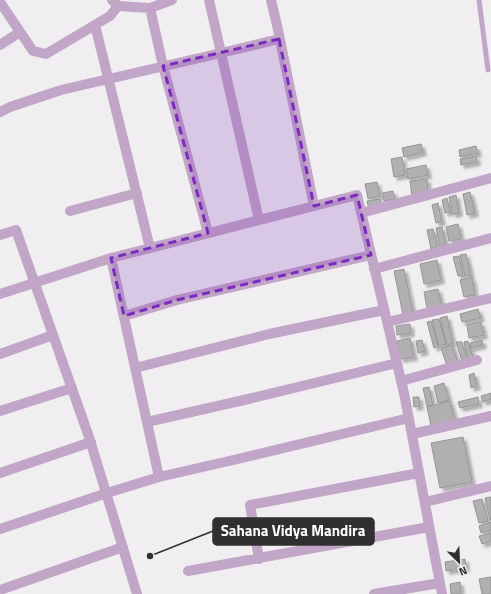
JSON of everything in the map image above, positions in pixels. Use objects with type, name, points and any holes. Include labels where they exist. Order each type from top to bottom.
[{"type":"street","points":[[0,2],[33,51],[46,54],[110,16],[115,3],[150,8],[172,0]]},
{"type":"street","points":[[209,0],[259,220]]},
{"type":"street","points":[[271,0],[314,206]]},
{"type":"street","points":[[150,8],[163,66],[208,234]]},
{"type":"street","points":[[95,25],[150,248]]},
{"type":"street","points":[[0,44],[20,32]]},
{"type":"street","points":[[0,112],[60,90],[279,39]]},
{"type":"street","points":[[361,213],[491,178]]},
{"type":"street","points":[[70,211],[137,193]]},
{"type":"street","points":[[0,294],[111,258],[357,195],[409,418],[442,594]]},
{"type":"street","points":[[0,235],[16,230],[91,442],[137,594]]},
{"type":"street","points":[[374,269],[491,238]]},
{"type":"street","points":[[124,316],[177,300],[371,255]]},
{"type":"street","points":[[111,258],[159,477]]},
{"type":"street","points":[[387,322],[491,298]]},
{"type":"street","points":[[135,368],[269,334],[384,310]]},
{"type":"street","points":[[0,354],[53,335]]},
{"type":"street","points":[[401,381],[478,360]]},
{"type":"street","points":[[147,422],[397,363]]},
{"type":"street","points":[[0,411],[72,388]]},
{"type":"street","points":[[412,434],[491,416]]},
{"type":"street","points":[[0,529],[159,477],[409,418]]},
{"type":"street","points":[[0,473],[91,442]]},
{"type":"street","points":[[260,559],[250,505],[419,473]]},
{"type":"street","points":[[425,502],[491,486]]},
{"type":"street","points":[[188,571],[429,527]]},
{"type":"street","points":[[0,590],[123,547]]},
{"type":"street","points":[[374,594],[440,583]]},
{"type":"lane","points":[[479,0],[488,70]]},
{"type":"highlighted area","points":[[279,39],[314,206],[357,195],[371,255],[177,300],[124,316],[111,258],[208,233],[163,66]]},
{"type":"building","points":[[421,144],[423,152],[404,157],[402,148]]},
{"type":"building","points":[[476,146],[478,153],[460,157],[459,150]]},
{"type":"building","points":[[476,156],[477,162],[461,165],[460,159]]},
{"type":"building","points":[[402,157],[405,175],[394,177],[391,159]]},
{"type":"building","points":[[426,165],[428,175],[408,179],[406,169]]},
{"type":"building","points":[[427,179],[428,193],[412,197],[410,181]]},
{"type":"building","points":[[377,182],[380,196],[368,199],[365,184]]},
{"type":"building","points":[[393,191],[395,199],[384,201],[382,193]]},
{"type":"building","points":[[470,192],[475,213],[467,215],[463,194]]},
{"type":"building","points":[[456,195],[459,213],[452,214],[449,197]]},
{"type":"building","points":[[447,198],[450,212],[445,213],[442,200]]},
{"type":"building","points":[[380,199],[381,206],[369,209],[367,201]]},
{"type":"building","points":[[438,203],[442,222],[436,223],[432,205]]},
{"type":"building","points":[[458,224],[461,239],[449,241],[446,227]]},
{"type":"building","points":[[442,227],[446,245],[440,247],[436,228]]},
{"type":"building","points":[[433,229],[438,247],[431,249],[427,230]]},
{"type":"building","points":[[466,254],[471,275],[465,276],[460,255]]},
{"type":"building","points":[[459,256],[463,275],[458,276],[453,257]]},
{"type":"building","points":[[437,260],[441,280],[424,284],[420,264]]},
{"type":"building","points":[[404,269],[413,313],[403,315],[394,271]]},
{"type":"building","points":[[472,277],[475,295],[464,297],[460,280]]},
{"type":"building","points":[[438,289],[442,306],[427,309],[424,292]]},
{"type":"building","points":[[478,309],[481,318],[462,322],[460,314]]},
{"type":"building","points":[[447,316],[453,343],[447,345],[440,318]]},
{"type":"building","points":[[439,319],[446,344],[439,346],[432,320]]},
{"type":"building","points":[[431,321],[438,346],[434,348],[427,322]]},
{"type":"building","points":[[481,322],[484,335],[469,338],[467,325]]},
{"type":"building","points":[[410,324],[411,333],[397,335],[396,326]]},
{"type":"building","points":[[410,338],[414,357],[400,359],[397,341]]},
{"type":"building","points":[[422,340],[425,351],[418,353],[416,341]]},
{"type":"building","points":[[482,340],[483,345],[471,348],[470,343]]},
{"type":"building","points":[[468,341],[473,357],[468,358],[464,342]]},
{"type":"building","points":[[456,342],[462,342],[467,359],[462,361]]},
{"type":"building","points":[[452,345],[458,363],[447,366],[441,348]]},
{"type":"building","points":[[474,373],[477,386],[471,388],[469,375]]},
{"type":"building","points":[[444,383],[449,400],[438,403],[434,386]]},
{"type":"building","points":[[429,387],[433,405],[427,407],[423,388]]},
{"type":"building","points":[[491,393],[491,399],[483,402],[481,396]]},
{"type":"building","points":[[413,397],[419,397],[420,406],[414,407]]},
{"type":"building","points":[[478,397],[479,404],[460,408],[458,402]]},
{"type":"building","points":[[450,401],[455,420],[431,426],[427,407]]},
{"type":"building","points":[[463,437],[472,482],[440,488],[431,443]]},
{"type":"building","points":[[491,497],[491,520],[490,520],[485,498]]},
{"type":"building","points":[[482,499],[488,521],[479,523],[473,501]]},
{"type":"building","points":[[491,522],[491,530],[481,533],[479,526]]},
{"type":"building","points":[[491,533],[491,541],[482,544],[479,536]]},
{"type":"building","points":[[465,559],[466,568],[446,571],[445,562]]},
{"type":"building","points":[[491,577],[491,594],[482,594],[479,579]]},
{"type":"building","points":[[460,582],[461,594],[451,594],[450,584]]},
{"type":"place","name":"Sahana Vidya Mandira","points":[[150,556]]}]
